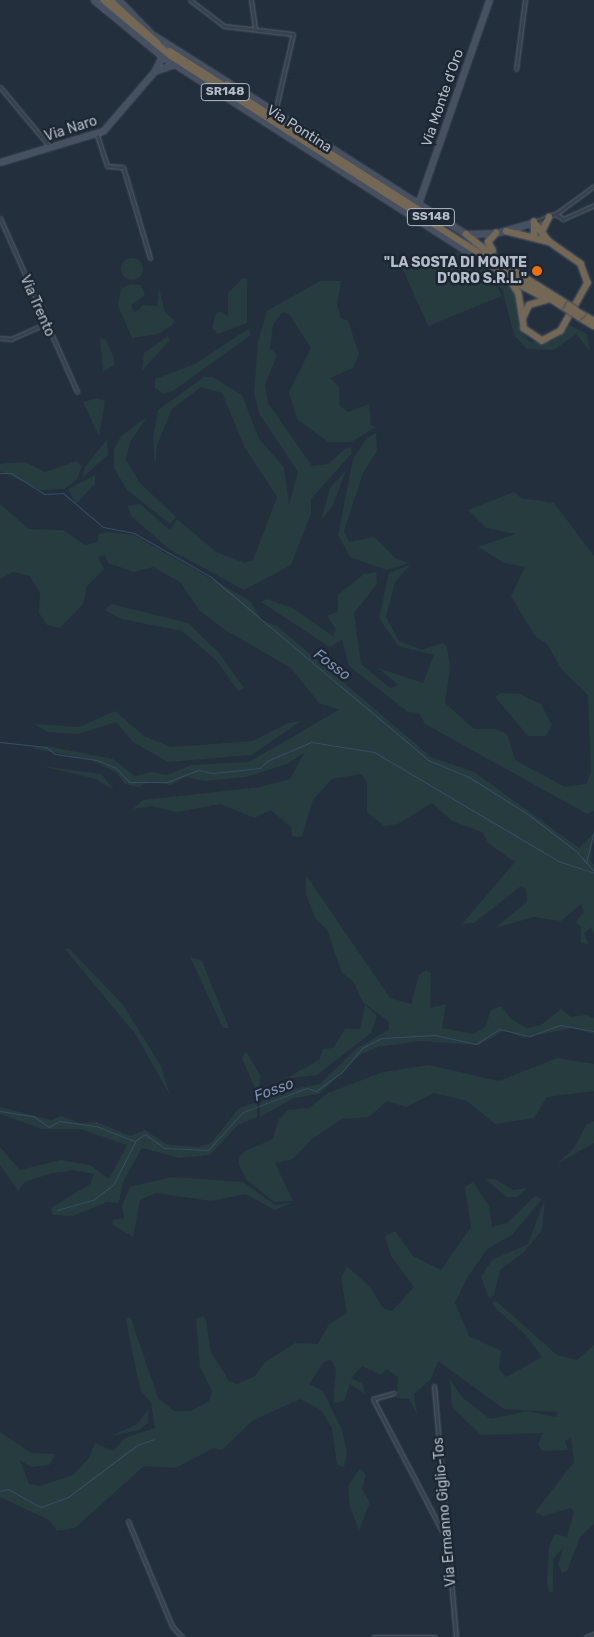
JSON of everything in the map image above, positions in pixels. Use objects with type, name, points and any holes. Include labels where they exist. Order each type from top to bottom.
[{"type":"highway","name":"SR148","points":[[104,0],[149,42],[356,172]]},
{"type":"highway","name":"SR148","points":[[110,0],[151,38],[356,172]]},
{"type":"highway","points":[[212,77],[239,89]]},
{"type":"highway","name":"SS148","points":[[356,172],[480,253],[581,315],[594,321]]},
{"type":"highway","name":"SS148","points":[[356,172],[502,263],[568,307]]},
{"type":"highway","points":[[543,230],[549,217]]},
{"type":"highway","points":[[534,222],[543,230],[550,242]]},
{"type":"highway","points":[[534,222],[534,235]]},
{"type":"highway","points":[[506,231],[534,235],[550,242],[582,265],[587,289],[553,339],[534,339],[522,323],[518,292],[509,279]]},
{"type":"highway","points":[[496,233],[488,244],[502,263]]},
{"type":"highway","points":[[466,234],[502,263]]},
{"type":"highway","points":[[480,253],[509,279],[568,307]]},
{"type":"highway","points":[[522,323],[529,305],[550,300]]},
{"type":"highway","name":"SS148","points":[[581,315],[594,326]]},
{"type":"street","name":"Via Pontina","points":[[94,0],[162,56],[497,270]]},
{"type":"street","name":"Via Pontina","points":[[119,0],[152,34],[466,234]]},
{"type":"street","points":[[190,0],[222,26],[288,31],[294,36],[275,112]]},
{"type":"street","points":[[251,0],[255,28]]},
{"type":"street","name":"Via Monte d'Oro","points":[[418,204],[488,0]]},
{"type":"street","points":[[516,69],[525,0]]},
{"type":"street","name":"Via Naro","points":[[0,162],[97,135],[154,72],[162,56]]},
{"type":"street","name":"Via Naro","points":[[154,72],[175,64]]},
{"type":"street","points":[[0,87],[50,148]]},
{"type":"street","points":[[97,135],[106,166],[123,166],[150,258]]},
{"type":"street","points":[[466,234],[506,231],[549,217],[556,214],[594,186]]},
{"type":"street","points":[[556,214],[562,219],[594,205]]},
{"type":"street","name":"Via Trento","points":[[0,218],[45,324],[77,392]]},
{"type":"street","points":[[0,338],[11,339],[45,324]]},
{"type":"street","name":"Via Ermanno Giglio-Tos","points":[[434,1386],[456,1637]]},
{"type":"street","points":[[394,1393],[373,1399],[447,1539]]},
{"type":"street","points":[[128,1521],[172,1626],[182,1637]]},
{"type":"street","points":[[586,1637],[594,1634]]},
{"type":"street","points":[[373,1637],[435,1637]]},
{"type":"green space","points":[[462,252],[496,284],[502,296],[428,326],[400,263]]},
{"type":"green space","points":[[468,254],[514,291],[519,328],[530,342],[552,341],[569,325],[587,334],[590,351],[576,334],[554,350],[527,349],[514,335],[502,289],[466,257]]},
{"type":"green space","points":[[132,258],[142,265],[143,269],[136,279],[132,280],[122,273],[121,269],[128,259]]},
{"type":"green space","points":[[243,278],[247,279],[247,323],[218,334],[212,329],[215,316],[219,311],[228,316],[228,293]]},
{"type":"green space","points":[[320,281],[341,281],[337,306],[341,318],[348,321],[359,354],[353,368],[330,378],[339,387],[340,406],[348,412],[369,404],[371,425],[376,427],[351,442],[328,442],[297,419],[289,392],[311,348],[289,314],[282,312],[273,325],[270,348],[277,355],[265,385],[268,403],[312,466],[328,464],[345,449],[351,447],[352,453],[311,499],[311,513],[291,565],[244,590],[169,549],[131,516],[128,506],[140,504],[170,530],[177,519],[216,552],[245,563],[253,560],[277,497],[245,448],[222,393],[201,387],[172,409],[157,445],[155,468],[153,437],[158,410],[204,377],[213,377],[242,395],[259,439],[284,467],[289,504],[298,472],[260,415],[254,394],[258,341],[267,311]]},
{"type":"green space","points":[[130,284],[141,285],[145,295],[131,305],[135,313],[143,305],[157,306],[159,288],[165,312],[175,321],[171,326],[158,334],[132,338],[118,306],[121,289]]},
{"type":"green space","points":[[248,329],[251,335],[173,391],[163,394],[155,388],[155,379],[195,364]]},
{"type":"green space","points":[[168,336],[169,341],[142,371],[144,353]]},
{"type":"green space","points":[[100,338],[106,340],[114,358],[114,365],[103,372]]},
{"type":"green space","points":[[98,398],[105,401],[99,436],[83,402]]},
{"type":"green space","points":[[147,417],[130,442],[126,460],[140,483],[176,517],[170,524],[127,490],[114,468],[114,449],[121,436]]},
{"type":"green space","points":[[376,433],[377,451],[363,473],[344,531],[349,542],[374,537],[395,558],[408,563],[387,570],[350,557],[338,535],[353,459],[367,438]]},
{"type":"green space","points":[[107,439],[108,455],[82,478],[85,467]]},
{"type":"green space","points":[[77,461],[82,466],[77,479],[65,489],[41,490],[0,471],[0,464],[25,462],[45,472]]},
{"type":"green space","points":[[346,470],[333,505],[321,521],[330,488]]},
{"type":"green space","points":[[95,475],[95,484],[76,504],[68,489]]},
{"type":"green space","points":[[514,492],[521,498],[554,503],[594,556],[594,811],[587,814],[425,724],[419,713],[408,712],[349,666],[342,639],[330,647],[261,602],[267,599],[294,609],[333,636],[336,630],[327,616],[338,611],[338,595],[364,574],[376,572],[377,584],[354,613],[361,664],[390,688],[398,685],[378,668],[423,683],[434,655],[398,646],[379,618],[389,573],[410,565],[395,582],[386,617],[399,641],[422,650],[443,643],[447,647],[450,668],[445,703],[474,729],[494,729],[507,734],[515,760],[565,787],[586,784],[591,772],[588,695],[562,670],[547,644],[535,636],[511,596],[525,567],[504,563],[478,547],[516,534],[486,528],[468,510]]},
{"type":"green space","points":[[0,504],[29,529],[63,530],[85,545],[97,542],[99,534],[107,532],[134,535],[250,601],[262,620],[277,626],[431,757],[474,772],[579,848],[594,833],[590,860],[594,865],[594,935],[591,927],[584,933],[589,945],[581,942],[581,927],[576,922],[584,911],[581,904],[561,921],[534,917],[495,928],[527,902],[526,889],[521,886],[474,923],[462,924],[515,862],[489,844],[482,832],[452,821],[432,803],[398,824],[384,826],[367,812],[367,782],[361,774],[332,779],[313,800],[302,836],[298,837],[292,836],[291,827],[271,810],[254,818],[221,804],[177,812],[151,806],[133,809],[143,800],[260,787],[290,779],[304,753],[287,764],[246,777],[205,781],[186,777],[171,785],[149,782],[138,787],[125,784],[117,773],[89,759],[29,748],[46,746],[113,759],[135,776],[152,772],[167,775],[191,765],[249,762],[339,710],[319,703],[291,668],[225,630],[200,611],[180,582],[153,567],[134,572],[108,563],[105,555],[98,557],[104,569],[87,586],[83,604],[60,628],[47,625],[39,613],[40,593],[30,576],[13,572],[0,579]]},
{"type":"green space","points":[[111,604],[188,623],[219,653],[244,688],[238,691],[217,661],[182,631],[121,619],[105,610]]},
{"type":"green space","points":[[501,693],[520,694],[541,704],[552,725],[546,736],[528,736],[495,697]]},
{"type":"green space","points":[[115,711],[144,736],[171,747],[253,741],[288,723],[301,721],[252,755],[168,762],[133,742],[116,722],[78,734],[48,732],[34,724],[79,727]]},
{"type":"green space","points":[[42,766],[101,774],[114,790],[96,779]]},
{"type":"green space","points":[[306,875],[390,998],[411,1004],[419,975],[426,970],[431,973],[430,1008],[446,1004],[442,1028],[473,1034],[485,1027],[491,1010],[501,1006],[511,1019],[527,1028],[541,1025],[561,1009],[571,1017],[586,1015],[594,1018],[594,1034],[572,1028],[523,1038],[505,1030],[479,1045],[420,1041],[378,1047],[361,1054],[319,1094],[294,1098],[260,1117],[260,1103],[272,1093],[320,1084],[356,1049],[389,1029],[389,1022],[363,1002],[353,981],[342,973],[327,930],[315,918],[306,894]]},
{"type":"green space","points":[[69,948],[123,1005],[161,1066],[170,1095],[136,1035],[65,949]]},
{"type":"green space","points":[[190,957],[202,961],[229,1028],[223,1028]]},
{"type":"green space","points":[[365,1005],[377,1016],[371,1033],[317,1075],[285,1079],[319,1060],[323,1049],[333,1048],[345,1029],[360,1029]]},
{"type":"green space","points":[[246,1051],[260,1075],[259,1098],[242,1058]]},
{"type":"green space","points":[[557,1058],[594,1064],[594,1091],[547,1097],[534,1118],[495,1124],[467,1101],[434,1093],[406,1107],[387,1101],[369,1117],[342,1119],[312,1139],[293,1159],[275,1163],[293,1201],[274,1202],[246,1179],[239,1165],[239,1157],[245,1151],[273,1139],[279,1119],[288,1110],[309,1108],[328,1093],[383,1072],[429,1065],[499,1081]]},
{"type":"green space","points":[[257,1102],[257,1117],[238,1125],[210,1155],[180,1158],[142,1148],[123,1182],[119,1203],[107,1202],[73,1216],[53,1215],[51,1208],[90,1184],[94,1174],[73,1170],[49,1174],[25,1182],[18,1191],[0,1165],[0,1147],[20,1170],[61,1160],[90,1165],[109,1179],[127,1145],[80,1129],[42,1129],[0,1114],[0,1107],[51,1120],[61,1116],[80,1123],[97,1122],[130,1136],[145,1130],[166,1144],[199,1147],[211,1143],[239,1108]]},
{"type":"green space","points":[[594,1121],[594,1143],[557,1164],[574,1148],[586,1125]]},
{"type":"green space","points":[[171,1177],[243,1182],[275,1205],[294,1202],[275,1210],[246,1194],[211,1201],[156,1193],[140,1200],[133,1237],[112,1224],[113,1220],[124,1218],[122,1206],[130,1187]]},
{"type":"green space","points":[[486,1179],[495,1179],[513,1190],[527,1188],[517,1197],[506,1197]]},
{"type":"green space","points":[[473,1182],[489,1206],[492,1227],[507,1223],[535,1196],[542,1199],[512,1235],[487,1249],[467,1278],[455,1303],[469,1336],[501,1351],[499,1369],[506,1377],[542,1357],[525,1334],[496,1309],[492,1303],[496,1301],[557,1355],[577,1360],[594,1345],[594,1524],[580,1537],[567,1571],[562,1573],[558,1564],[564,1547],[553,1559],[553,1591],[549,1593],[547,1582],[549,1547],[555,1534],[567,1537],[574,1512],[571,1508],[543,1516],[535,1512],[574,1462],[571,1437],[565,1441],[568,1450],[542,1451],[538,1444],[543,1433],[481,1435],[452,1407],[450,1379],[462,1397],[490,1419],[528,1411],[556,1417],[558,1412],[504,1409],[438,1361],[431,1379],[414,1394],[417,1414],[409,1399],[397,1398],[398,1377],[387,1369],[381,1375],[362,1366],[351,1378],[363,1384],[365,1394],[350,1384],[344,1401],[333,1403],[336,1369],[331,1360],[324,1362],[309,1384],[323,1391],[342,1430],[347,1453],[344,1467],[337,1465],[332,1428],[321,1410],[300,1399],[252,1421],[222,1450],[214,1448],[175,1468],[144,1466],[75,1528],[57,1531],[49,1520],[0,1497],[0,1432],[31,1453],[56,1454],[49,1465],[31,1467],[20,1460],[29,1484],[40,1486],[73,1475],[89,1458],[95,1443],[113,1451],[125,1438],[155,1428],[151,1403],[141,1391],[136,1370],[126,1320],[130,1316],[158,1398],[174,1411],[191,1411],[209,1401],[212,1391],[200,1367],[196,1319],[203,1316],[206,1320],[211,1352],[229,1381],[237,1384],[255,1376],[264,1363],[295,1343],[318,1344],[329,1324],[347,1313],[341,1278],[347,1266],[371,1288],[383,1308],[392,1311],[414,1287],[391,1256],[385,1236],[395,1231],[413,1256],[441,1270],[471,1227],[465,1187]]},
{"type":"green space","points":[[545,1199],[542,1230],[524,1252],[500,1270],[494,1295],[489,1298],[481,1277],[492,1260],[528,1244]]},
{"type":"green space","points":[[148,1410],[148,1423],[139,1430],[110,1436],[136,1425]]},
{"type":"green space","points":[[360,1468],[366,1475],[362,1489],[370,1502],[359,1530],[350,1507],[348,1486]]},
{"type":"waterway","points":[[98,7],[103,12]]},
{"type":"waterway","name":"Fosso","points":[[0,473],[11,473],[44,494],[63,493],[103,527],[134,533],[211,577],[428,760],[469,777],[529,815],[576,851],[594,871]]},
{"type":"waterway","points":[[0,742],[46,747],[55,754],[97,760],[116,768],[129,782],[167,782],[199,770],[213,773],[260,768],[267,761],[311,742],[374,752],[558,861],[594,873]]},
{"type":"waterway","points":[[586,863],[594,831]]},
{"type":"waterway","name":"Fosso","points":[[135,1141],[145,1134],[164,1148],[208,1150],[243,1112],[307,1088],[316,1091],[342,1072],[362,1048],[382,1038],[435,1035],[476,1044],[499,1029],[530,1036],[560,1025],[594,1031]]},
{"type":"waterway","points":[[0,1111],[33,1116],[49,1127],[59,1121],[96,1126],[134,1141]]},
{"type":"waterway","points":[[57,1210],[93,1200],[113,1185],[135,1142]]},
{"type":"waterway","points":[[0,1491],[8,1489],[41,1507],[68,1497],[137,1445],[154,1439]]},
{"type":"place","name":"\"LA SOSTA DI MONTE D'ORO S.R.L.\"","points":[[537,271]]}]
